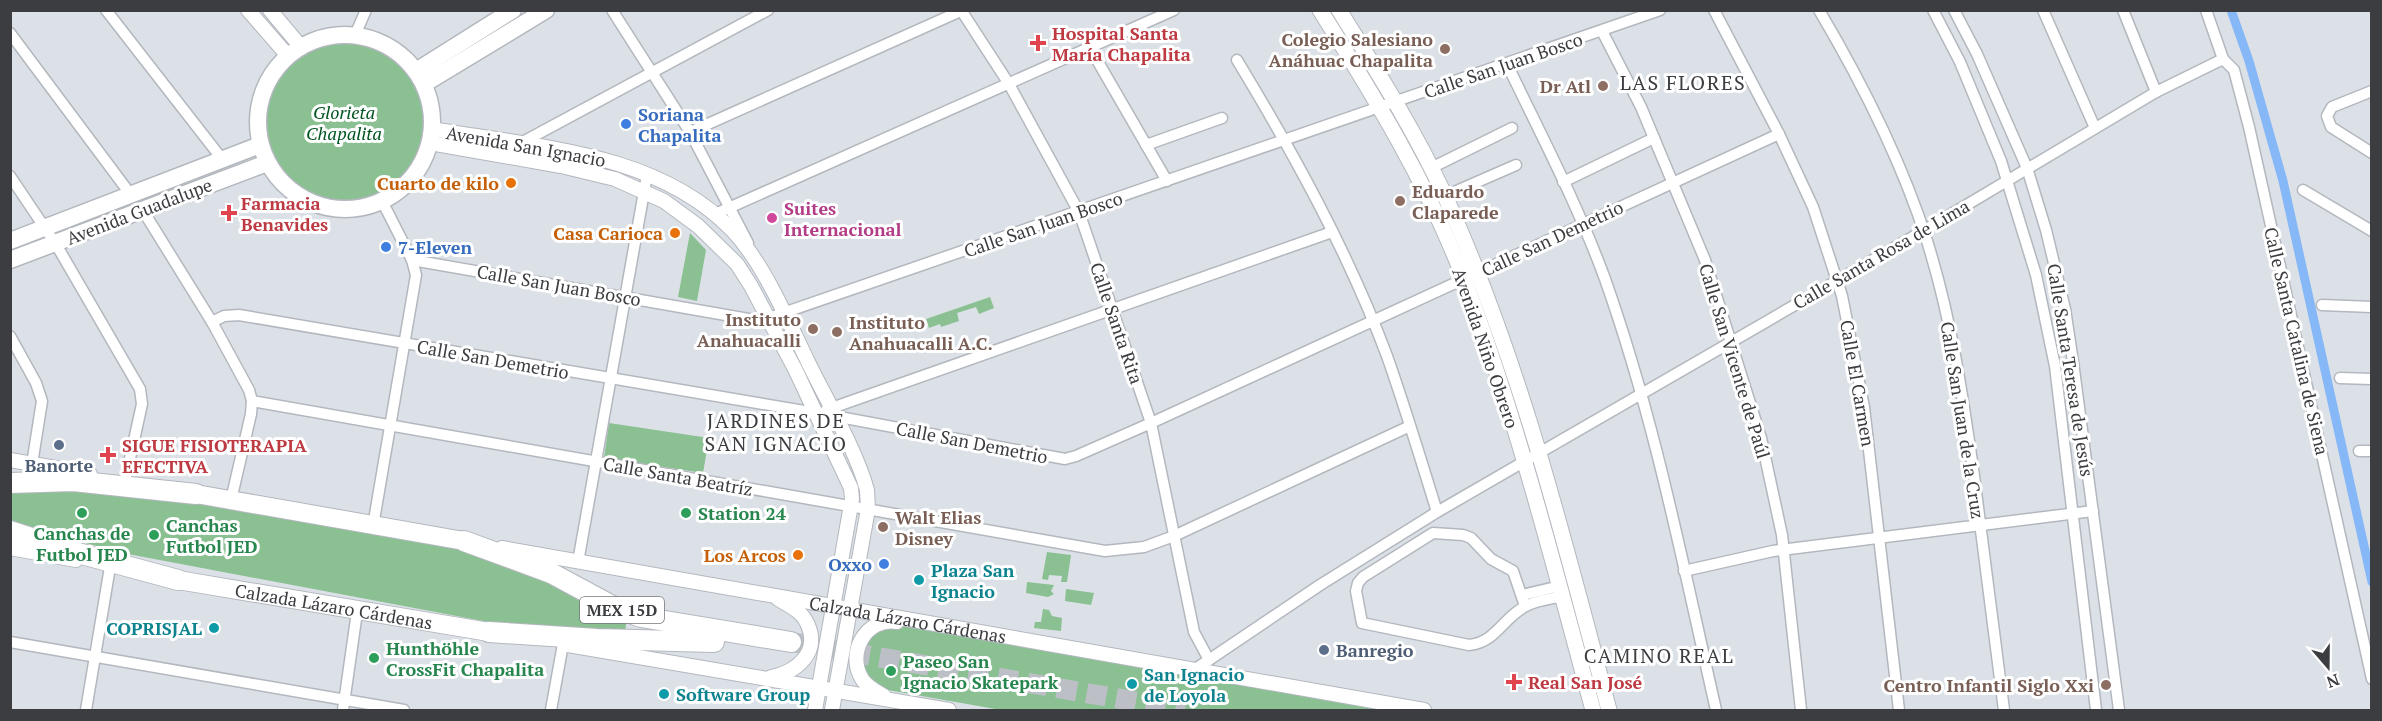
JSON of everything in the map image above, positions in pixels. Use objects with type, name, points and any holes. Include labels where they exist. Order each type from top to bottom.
[{"type":"highway","name":"Calzada Lázaro Cárdenas","points":[[10,483],[74,481],[196,494],[464,541],[552,573],[616,608],[641,617],[791,647],[688,639],[597,639],[489,632],[357,612],[178,580],[78,554],[10,531]]},
{"type":"main road","points":[[420,78],[513,10]]},
{"type":"main road","points":[[420,78],[546,10]]},
{"type":"main road","name":"Avenida Niño Obrero","points":[[1320,10],[1381,107],[1424,192],[1471,275],[1541,452],[1609,711]]},
{"type":"main road","name":"Avenida Niño Obrero","points":[[1339,10],[1396,102],[1445,196],[1526,461],[1593,711]]},
{"type":"main road","points":[[355,36],[389,47],[420,78],[431,106],[431,136],[412,177],[382,201],[347,210],[322,207],[295,195],[284,185],[267,163],[260,145],[257,113],[261,96],[272,74],[294,51],[327,37],[355,36]]},
{"type":"main road","name":"Avenida Guadalupe","points":[[10,241],[260,145]]},
{"type":"main road","name":"Avenida Guadalupe","points":[[10,260],[267,163]]},
{"type":"street","points":[[248,10],[294,51]]},
{"type":"street","points":[[270,10],[294,51]]},
{"type":"street","points":[[355,36],[366,10]]},
{"type":"street","points":[[612,10],[690,132],[762,273]]},
{"type":"street","points":[[518,151],[653,72],[768,10]]},
{"type":"street","points":[[715,214],[1174,10]]},
{"type":"street","name":"Calle San Juan Bosco","points":[[412,260],[760,321],[1660,10]]},
{"type":"street","name":"Calle El Carmen","points":[[1714,10],[1779,134],[1813,207],[1837,280],[1864,406],[1899,711]]},
{"type":"street","name":"Calle San Juan de la Cruz","points":[[1819,10],[1866,94],[1923,231],[1960,377],[2004,711]]},
{"type":"street","name":"Calle Santa Teresa de Jesús","points":[[1933,10],[1960,62],[2007,179],[2026,237],[2045,313],[2055,366],[2096,711]]},
{"type":"street","name":"Calle Santa Teresa de Jesús","points":[[1954,10],[1977,54],[2027,168],[2046,230],[2065,309],[2119,711]]},
{"type":"street","points":[[2043,10],[2095,128]]},
{"type":"street","points":[[2123,10],[2156,92]]},
{"type":"street","name":"Calle Santa Catalina de Siena","points":[[2206,10],[2223,59],[2234,70],[2249,127],[2372,679]]},
{"type":"street","points":[[690,132],[962,11]]},
{"type":"street","name":"Calle Santa Rita","points":[[962,11],[1009,84],[1079,212],[1151,423],[1194,632],[1209,660]]},
{"type":"street","points":[[111,12],[222,159]]},
{"type":"street","name":"Calle San Vicente de Paúl","points":[[1602,30],[1674,182],[1705,260],[1761,438],[1783,550],[1801,711]]},
{"type":"street","points":[[10,33],[131,195]]},
{"type":"street","points":[[1090,48],[1167,181]]},
{"type":"street","name":"Calle Santa Rosa de Lima","points":[[1194,670],[1320,585],[1437,512],[1923,231],[2156,92],[2223,59]]},
{"type":"street","points":[[1237,60],[1285,139],[1332,232],[1372,320],[1410,426],[1437,512]]},
{"type":"street","points":[[1507,64],[1583,224],[1642,393],[1716,711]]},
{"type":"street","points":[[2372,91],[2332,107],[2327,116],[2331,126],[2372,153]]},
{"type":"street","points":[[1146,145],[1222,118]]},
{"type":"street","points":[[1431,168],[1512,128]]},
{"type":"street","name":"Calle San Demetrio","points":[[212,322],[224,316],[239,315],[816,413],[832,412],[1065,459],[1151,423],[1779,134]]},
{"type":"street","name":"Avenida San Ignacio","points":[[431,136],[518,151],[591,155],[647,175],[715,214],[735,233],[762,273],[783,313],[864,479],[868,509],[832,711]]},
{"type":"street","points":[[1563,182],[1654,138]]},
{"type":"street","name":"Avenida San Ignacio","points":[[518,151],[644,190],[682,213],[718,242],[737,264],[768,318],[851,488],[851,506],[815,711]]},
{"type":"street","points":[[1445,196],[1516,165]]},
{"type":"street","points":[[578,562],[647,175]]},
{"type":"street","points":[[10,176],[54,243],[140,389],[142,404],[125,481]]},
{"type":"street","points":[[2302,190],[2372,231]]},
{"type":"street","points":[[373,526],[416,283],[412,260],[382,201]]},
{"type":"street","points":[[142,209],[212,322],[245,380],[252,401],[231,500]]},
{"type":"street","points":[[832,412],[1112,309],[1332,232]]},
{"type":"street","points":[[2322,305],[2372,307]]},
{"type":"street","points":[[10,336],[36,383],[42,400],[32,464]]},
{"type":"street","points":[[2340,378],[2372,379]]},
{"type":"street","name":"Calle Santa Beatríz","points":[[252,401],[1084,549],[1131,550],[1174,536],[1410,426]]},
{"type":"street","points":[[2359,451],[2372,451]]},
{"type":"street","name":"Calzada Lázaro Cárdenas","points":[[10,460],[196,494]]},
{"type":"street","points":[[1684,571],[1783,550],[2093,511]]},
{"type":"street","points":[[1524,601],[1513,571],[1491,559],[1471,538],[1444,532],[1428,536],[1363,577],[1356,591],[1362,623],[1469,645],[1481,644],[1492,638],[1524,601],[1561,591]]},
{"type":"street","name":"Calzada Lázaro Cárdenas","points":[[464,541],[1424,711]]},
{"type":"street","name":"Calzada Lázaro Cárdenas","points":[[10,548],[178,580]]},
{"type":"street","points":[[86,711],[110,567]]},
{"type":"street","points":[[763,678],[797,669],[810,650],[807,623],[798,611],[772,595]]},
{"type":"street","points":[[344,706],[357,612]]},
{"type":"street","points":[[894,701],[873,689],[863,680],[857,667],[860,641],[866,631],[890,621],[946,629],[952,627]]},
{"type":"street","name":"Calzada Lázaro Cárdenas","points":[[489,632],[949,711]]},
{"type":"street","points":[[10,642],[344,706],[404,711]]},
{"type":"street","points":[[551,711],[562,644]]},
{"type":"green space","name":"Glorieta Chapalita","points":[[344,42],[375,48],[401,65],[418,91],[424,122],[418,153],[401,179],[375,196],[344,202],[313,196],[287,179],[270,153],[264,122],[270,91],[287,65],[313,48]]},
{"type":"green space","points":[[690,233],[706,250],[697,301],[678,297]]},
{"type":"green space","points":[[990,297],[994,308],[979,314],[976,307],[957,313],[959,321],[929,328],[926,319]]},
{"type":"green space","points":[[609,423],[709,438],[703,473],[604,458]]},
{"type":"green space","points":[[10,488],[123,492],[185,500],[463,549],[508,562],[626,624],[625,633],[499,624],[128,554],[11,524]]},
{"type":"green space","points":[[1047,552],[1071,555],[1067,582],[1061,582],[1062,576],[1049,575],[1048,580],[1042,579]]},
{"type":"green space","points":[[1027,582],[1054,585],[1051,591],[1054,594],[1048,597],[1026,593]]},
{"type":"green space","points":[[1066,589],[1094,593],[1091,605],[1065,601]]},
{"type":"green space","points":[[1043,609],[1049,610],[1052,616],[1062,618],[1061,631],[1034,628],[1035,622],[1041,622]]},
{"type":"green space","points":[[896,625],[1389,710],[1001,710],[882,689],[863,676],[861,649],[873,629]]},
{"type":"waterway","points":[[2231,10],[2249,61],[2283,181],[2372,582]]},
{"type":"tunnel","points":[[791,642],[1185,710]]},
{"type":"place","name":"Hospital Santa María Chapalita","points":[[1038,43]]},
{"type":"place","name":"Colegio Salesiano Anáhuac Chapalita","points":[[1445,49]]},
{"type":"place","name":"Dr Atl","points":[[1603,86]]},
{"type":"place","name":"Soriana Chapalita","points":[[626,124]]},
{"type":"place","name":"Cuarto de kilo","points":[[511,183]]},
{"type":"place","name":"Eduardo Claparede","points":[[1400,201]]},
{"type":"place","name":"Farmacia Benavides","points":[[229,213]]},
{"type":"place","name":"Suites Internacional","points":[[772,218]]},
{"type":"place","name":"Casa Carioca","points":[[675,233]]},
{"type":"place","name":"7-Eleven","points":[[386,247]]},
{"type":"place","name":"Instituto Anahuacalli","points":[[813,329]]},
{"type":"place","name":"Instituto Anahuacalli A.C.","points":[[837,332]]},
{"type":"place","name":"Banorte","points":[[59,445]]},
{"type":"place","name":"SIGUE FISIOTERAPIA EFECTIVA","points":[[108,455]]},
{"type":"place","name":"Canchas de Futbol JED","points":[[82,513]]},
{"type":"place","name":"Station 24","points":[[686,513]]},
{"type":"place","name":"Walt Elias Disney","points":[[883,527]]},
{"type":"place","name":"Canchas Futbol JED","points":[[154,535]]},
{"type":"place","name":"Los Arcos","points":[[798,555]]},
{"type":"place","name":"Oxxo","points":[[884,564]]},
{"type":"place","name":"Plaza San Ignacio","points":[[919,580]]},
{"type":"place","name":"COPRISJAL","points":[[214,628]]},
{"type":"place","name":"Banregio","points":[[1324,650]]},
{"type":"place","name":"Hunthöhle CrossFit Chapalita","points":[[374,658]]},
{"type":"place","name":"Paseo San Ignacio Skatepark","points":[[891,671]]},
{"type":"place","name":"Real San José","points":[[1514,682]]},
{"type":"place","name":"San Ignacio de Loyola","points":[[1132,684]]},
{"type":"place","name":"Centro Infantil Siglo Xxi","points":[[2106,685]]},
{"type":"place","name":"Software Group","points":[[664,694]]},
{"type":"district","name":"LAS FLORES","points":[[1683,82]]},
{"type":"district","name":"JARDINES DE SAN IGNACIO","points":[[776,432]]},
{"type":"district","name":"CAMINO REAL","points":[[1659,655]]}]
